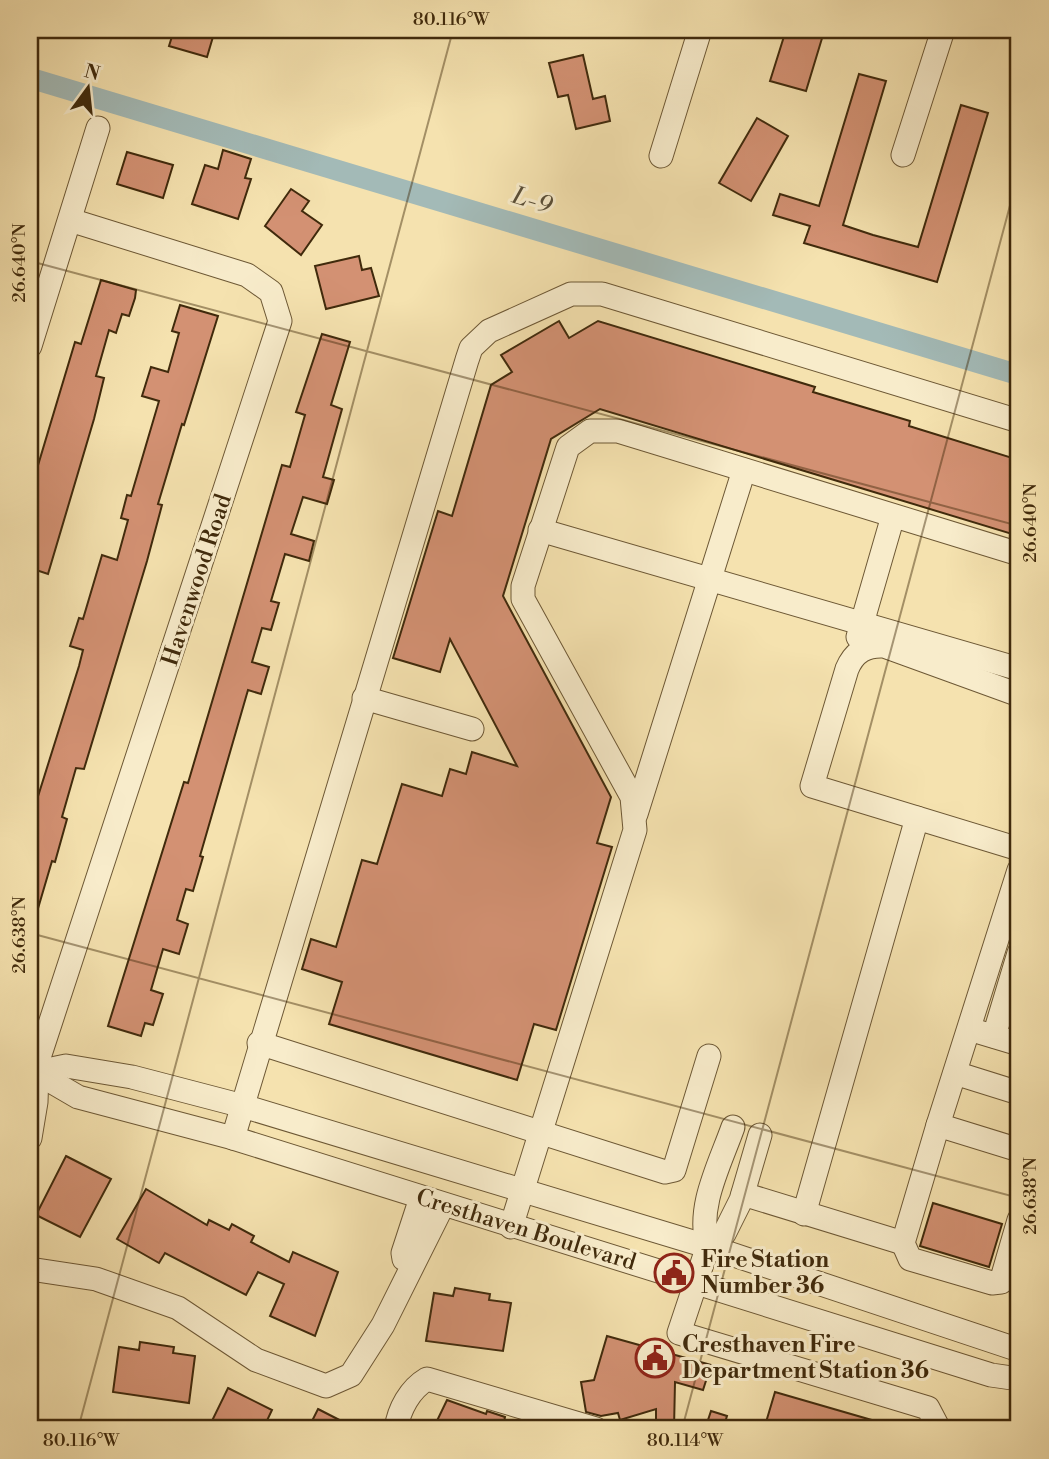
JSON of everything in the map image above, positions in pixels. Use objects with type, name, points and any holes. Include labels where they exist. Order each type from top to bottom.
[{"type":"street","points":[[661,156],[700,30]]},
{"type":"street","points":[[903,155],[943,30]]},
{"type":"street","points":[[30,346],[98,128]]},
{"type":"street","name":"Havenwood Road","points":[[30,1138],[35,1116],[32,1075],[280,321],[271,292],[247,275],[70,220]]},
{"type":"street","points":[[233,1138],[259,1043],[471,348],[489,331],[571,294],[602,294],[1019,421]]},
{"type":"street","points":[[636,814],[632,797],[523,599],[523,586],[562,459],[568,447],[590,431],[618,431],[1019,554]]},
{"type":"street","points":[[511,1227],[744,470]]},
{"type":"street","points":[[893,516],[812,786],[1019,849]]},
{"type":"street","points":[[540,530],[1019,669]]},
{"type":"street","points":[[851,660],[866,648],[884,646],[1019,695]]},
{"type":"street","points":[[364,698],[472,729]]},
{"type":"street","points":[[804,1214],[917,818]]},
{"type":"street","points":[[1018,879],[938,1125],[903,1244],[910,1259],[992,1283],[1001,1282],[1019,1220]]},
{"type":"street","points":[[996,1027],[1019,953]]},
{"type":"street","points":[[996,1027],[1009,1009],[1019,975]]},
{"type":"street","points":[[969,1028],[996,1027],[1019,1044]]},
{"type":"street","points":[[259,1043],[541,1135],[665,1172],[674,1170],[709,1056]]},
{"type":"street","name":"Cresthaven Boulevard","points":[[32,1075],[66,1066],[132,1077],[243,1106],[521,1192],[708,1246],[1019,1350]]},
{"type":"street","points":[[955,1073],[1019,1093]]},
{"type":"street","name":"Cresthaven Boulevard","points":[[32,1075],[78,1097],[233,1138],[991,1375],[1019,1379]]},
{"type":"street","points":[[938,1125],[1019,1150]]},
{"type":"street","points":[[708,1246],[702,1227],[710,1193],[733,1127]]},
{"type":"street","points":[[760,1135],[743,1195],[724,1234],[708,1246],[679,1333],[928,1408],[939,1429]]},
{"type":"street","points":[[743,1195],[903,1244]]},
{"type":"street","points":[[30,1269],[96,1279],[178,1308],[256,1360],[326,1386],[351,1375],[383,1325],[407,1276],[403,1253],[432,1201]]},
{"type":"street","points":[[396,1429],[408,1396],[415,1386],[427,1379],[596,1429]]},
{"type":"building","points":[[174,30],[215,30],[207,57],[169,46]]},
{"type":"building","points":[[786,30],[806,30],[823,35],[806,91],[770,81]]},
{"type":"building","points":[[583,55],[593,99],[605,96],[610,121],[576,129],[568,95],[558,97],[549,63]]},
{"type":"building","points":[[859,74],[886,81],[843,225],[873,235],[918,247],[961,105],[988,113],[937,282],[804,243],[810,226],[773,215],[780,194],[819,206]]},
{"type":"building","points":[[757,118],[788,136],[751,201],[719,183]]},
{"type":"building","points":[[223,150],[251,159],[245,178],[251,179],[238,219],[192,204],[205,165],[218,169]]},
{"type":"building","points":[[127,152],[173,165],[163,198],[117,184]]},
{"type":"building","points":[[291,189],[309,201],[302,211],[322,225],[301,255],[265,226]]},
{"type":"building","points":[[359,256],[362,270],[371,268],[379,296],[326,309],[315,266]]},
{"type":"building","points":[[101,280],[136,290],[135,298],[129,316],[122,314],[116,333],[109,330],[96,376],[104,378],[94,419],[48,574],[30,568],[30,492],[75,342],[81,344]]},
{"type":"building","points":[[180,305],[218,316],[158,504],[162,505],[147,561],[84,769],[76,768],[62,817],[67,819],[55,862],[52,861],[34,922],[30,922],[30,808],[34,809],[79,666],[83,650],[70,646],[79,618],[83,619],[102,555],[117,560],[128,520],[121,518],[127,495],[131,496],[159,401],[142,396],[151,367],[168,372],[179,333],[172,331]]},
{"type":"building","points":[[559,321],[569,338],[598,321],[815,387],[813,392],[910,421],[909,426],[1019,460],[1019,536],[600,409],[551,439],[503,596],[611,797],[597,843],[612,847],[556,1030],[534,1024],[517,1080],[329,1024],[342,982],[302,969],[311,939],[336,947],[362,860],[377,864],[402,784],[442,796],[450,769],[466,774],[472,752],[517,766],[450,639],[440,672],[393,658],[438,511],[452,516],[491,385],[512,372],[501,355]]},
{"type":"building","points":[[322,334],[350,342],[331,405],[342,409],[323,477],[334,480],[327,504],[303,497],[291,534],[314,541],[309,561],[285,554],[271,601],[279,603],[271,630],[262,628],[252,662],[269,667],[261,694],[248,690],[200,856],[203,857],[193,891],[186,889],[177,920],[188,924],[179,954],[163,949],[151,990],[163,994],[153,1025],[145,1023],[141,1036],[108,1026],[184,782],[188,783],[282,465],[290,467],[305,415],[296,412]]},
{"type":"building","points":[[66,1156],[111,1179],[80,1237],[36,1215]]},
{"type":"building","points":[[146,1189],[207,1225],[209,1220],[229,1230],[232,1224],[254,1236],[251,1242],[289,1262],[293,1252],[338,1272],[315,1336],[270,1316],[284,1284],[258,1272],[246,1295],[165,1253],[159,1263],[117,1239]]},
{"type":"building","points":[[933,1203],[1002,1224],[989,1267],[920,1246]]},
{"type":"building","points":[[455,1288],[490,1294],[489,1300],[511,1303],[503,1351],[426,1341],[434,1293],[453,1296]]},
{"type":"building","points":[[607,1336],[711,1365],[703,1390],[675,1382],[674,1429],[656,1429],[656,1409],[620,1420],[618,1413],[601,1416],[586,1412],[581,1382],[594,1380]]},
{"type":"building","points":[[140,1342],[174,1347],[173,1353],[195,1356],[189,1403],[113,1392],[119,1347],[139,1350]]},
{"type":"building","points":[[228,1388],[272,1410],[263,1429],[208,1429]]},
{"type":"building","points":[[775,1392],[889,1425],[888,1429],[764,1429]]},
{"type":"building","points":[[447,1400],[486,1414],[487,1411],[505,1417],[504,1422],[518,1429],[433,1429]]},
{"type":"building","points":[[318,1409],[357,1429],[308,1429]]},
{"type":"building","points":[[711,1411],[727,1416],[723,1429],[705,1429]]},
{"type":"waterway","name":"L-9","points":[[30,78],[1019,375]]},
{"type":"place","name":"Fire Station Number 36","points":[[674,1273]]},
{"type":"place","name":"Cresthaven Fire Department Station 36","points":[[655,1358]]}]
